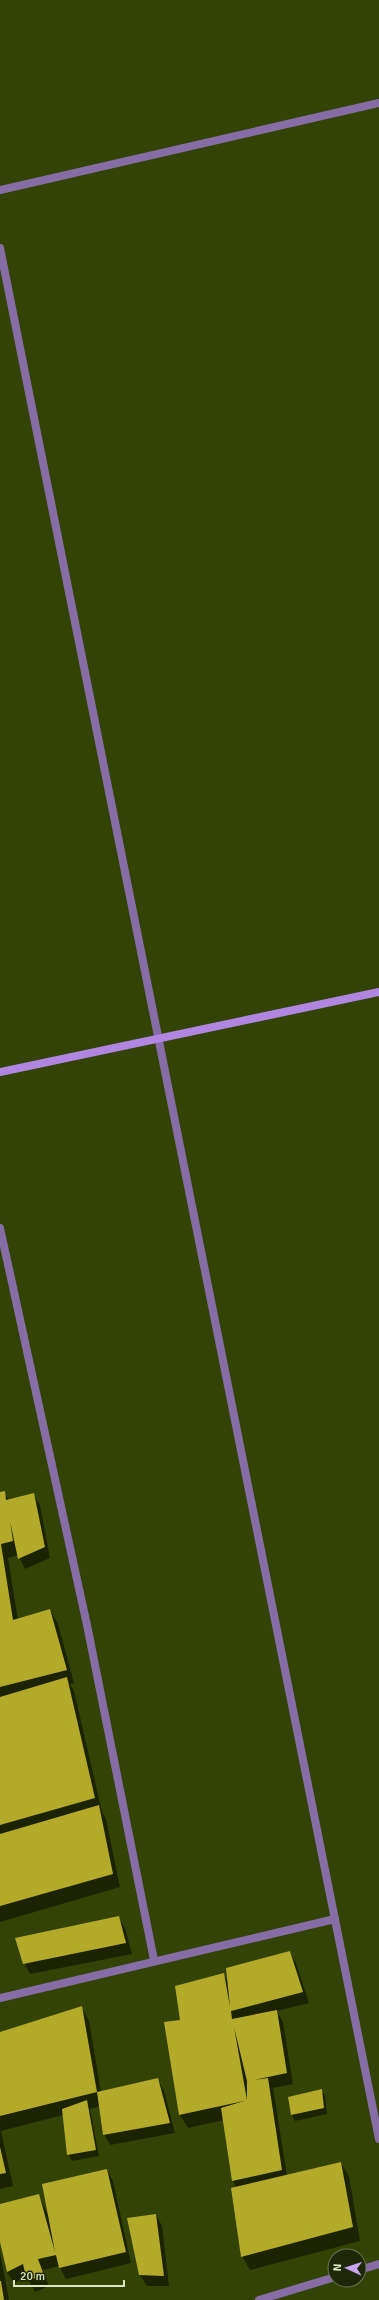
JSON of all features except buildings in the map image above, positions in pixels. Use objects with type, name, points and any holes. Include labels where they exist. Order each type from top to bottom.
[{"type":"street","points":[[0,190],[379,103]]},
{"type":"street","points":[[0,248],[379,2139]]},
{"type":"street","points":[[0,1072],[379,992]]},
{"type":"street","points":[[0,1228],[87,1625],[154,1960]]},
{"type":"street","points":[[0,1998],[154,1960],[335,1919]]},
{"type":"street","points":[[367,2268],[379,2264]]},
{"type":"street","points":[[259,2300],[327,2279]]}]
